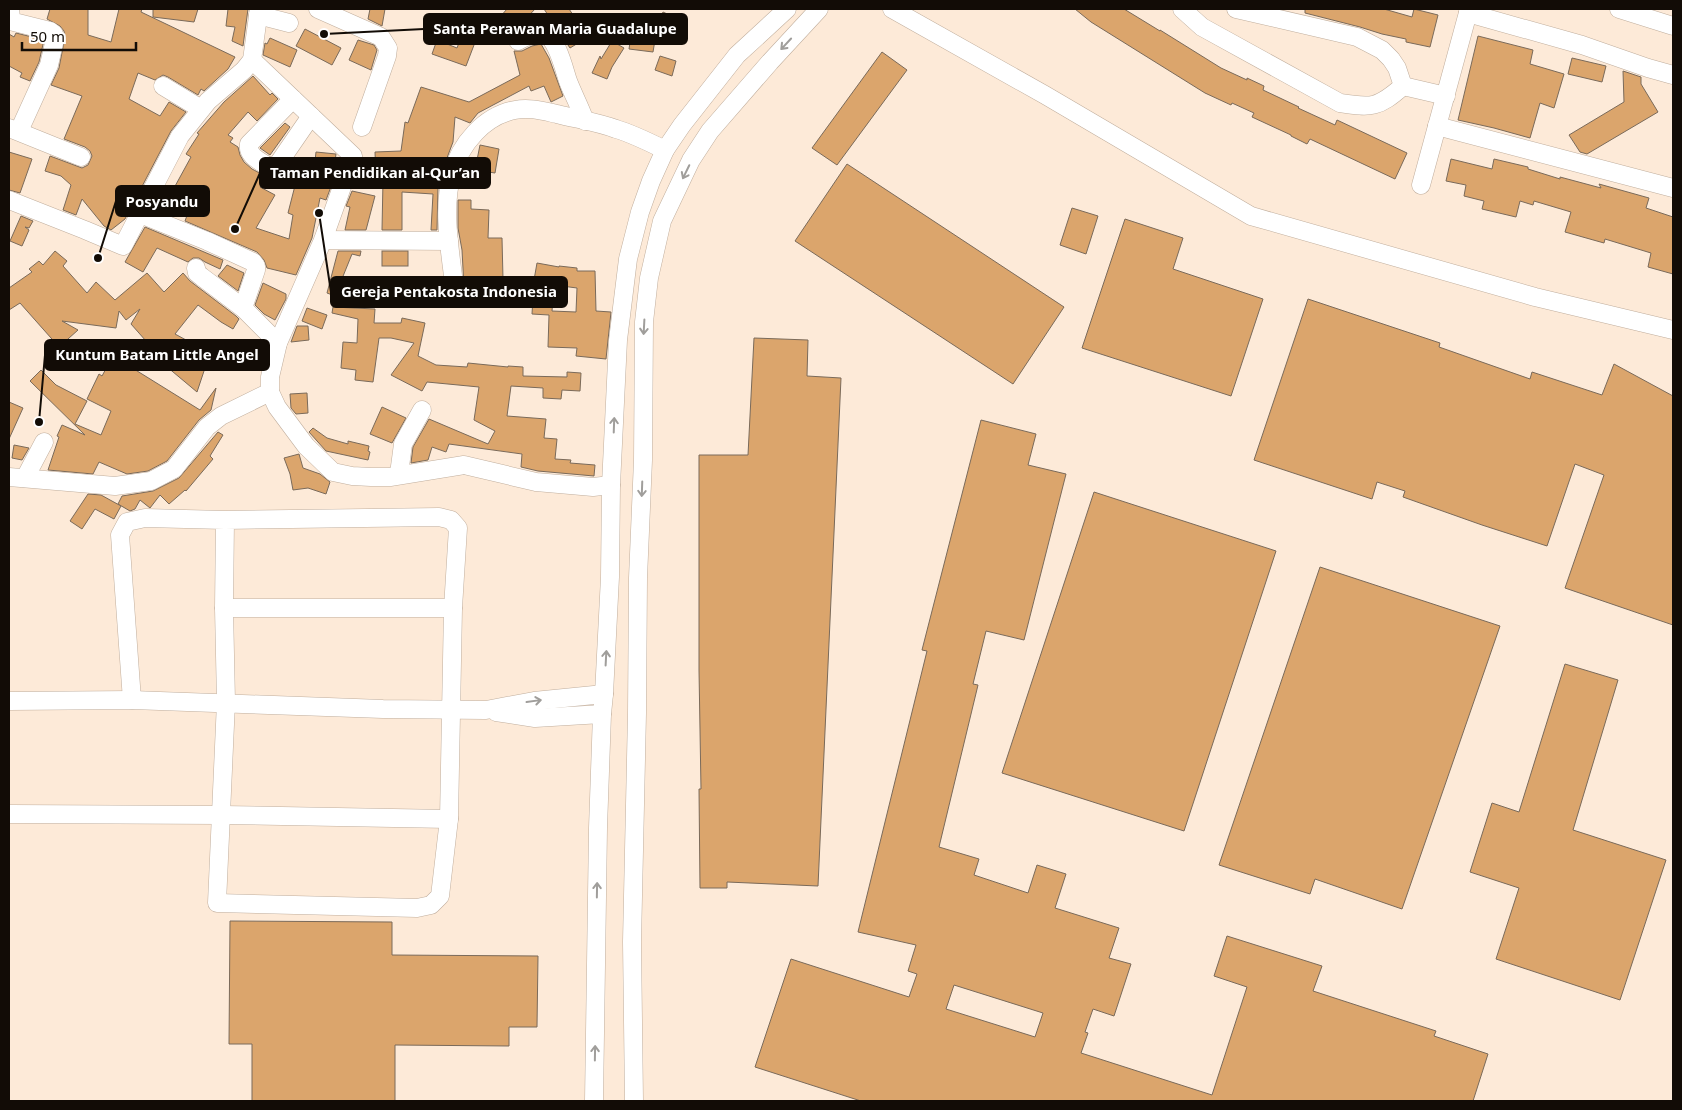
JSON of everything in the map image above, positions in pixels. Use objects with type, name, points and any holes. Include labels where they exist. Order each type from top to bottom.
[{"type":"street","points":[[10,9],[11,18],[14,22],[50,31],[54,34],[55,39],[49,65],[14,129],[81,157]]},
{"type":"street","points":[[318,9],[381,37],[386,44],[387,56],[362,126]]},
{"type":"street","points":[[594,1101],[598,828],[610,577],[611,485],[618,340],[628,259],[640,212],[665,150],[732,60],[786,9]]},
{"type":"street","points":[[634,1101],[632,942],[638,578],[644,322],[649,278],[662,220],[692,160],[710,130],[819,9]]},
{"type":"street","points":[[892,9],[1045,95],[1251,216],[1535,297],[1673,330]]},
{"type":"street","points":[[1182,9],[1202,27],[1340,103],[1361,106],[1376,105],[1387,100],[1403,86]]},
{"type":"street","points":[[1236,9],[1357,37],[1382,50],[1391,59],[1398,68],[1403,86]]},
{"type":"street","points":[[1619,9],[1673,26]]},
{"type":"street","points":[[1421,184],[1468,11],[1582,45],[1673,75]]},
{"type":"street","points":[[9,200],[123,246],[180,136],[208,101],[244,70],[252,60],[258,12],[289,23]]},
{"type":"street","points":[[518,41],[536,32],[550,37],[562,60],[568,82],[586,120]]},
{"type":"street","points":[[252,60],[353,156],[323,240],[278,343],[270,377],[270,392],[277,407],[306,446],[333,472],[371,477],[390,477],[399,474],[464,466],[536,482],[593,488],[611,485]]},
{"type":"street","points":[[163,86],[201,109]]},
{"type":"street","points":[[1403,86],[1446,96]]},
{"type":"street","points":[[293,99],[249,144],[249,151],[254,157],[269,167],[278,164],[311,116]]},
{"type":"street","points":[[454,284],[449,242],[448,196],[452,174],[461,152],[473,135],[486,122],[516,110],[532,109],[615,128],[665,150]]},
{"type":"street","points":[[1438,126],[1673,188]]},
{"type":"street","points":[[140,214],[253,262],[256,270],[243,308]]},
{"type":"street","points":[[323,240],[449,242]]},
{"type":"street","points":[[196,268],[197,273],[243,308],[278,343]]},
{"type":"street","points":[[17,477],[114,486],[151,481],[174,469],[207,427],[221,416],[270,392]]},
{"type":"street","points":[[399,474],[402,444],[422,410]]},
{"type":"street","points":[[17,477],[44,442]]},
{"type":"street","points":[[132,700],[120,535],[127,522],[145,518],[225,520],[439,517],[450,520],[458,528],[453,608],[449,819],[440,896],[432,905],[417,908],[217,904],[226,702],[225,520]]},
{"type":"street","points":[[610,577],[638,578]]},
{"type":"street","points":[[224,608],[453,608]]},
{"type":"street","points":[[486,710],[534,701],[604,694]]},
{"type":"street","points":[[9,701],[132,700],[486,710],[535,718],[602,714]]},
{"type":"street","points":[[9,814],[449,819]]},
{"type":"building","points":[[50,9],[88,9],[88,35],[111,42],[119,9],[142,9],[141,12],[235,57],[228,69],[204,91],[201,89],[198,95],[163,75],[155,80],[138,73],[129,99],[160,116],[169,102],[186,112],[171,131],[125,219],[111,230],[104,226],[82,199],[76,215],[63,210],[71,185],[61,176],[45,171],[50,156],[82,168],[88,165],[92,156],[85,147],[64,139],[82,96],[51,85],[59,68],[65,37],[64,31],[60,26],[47,19]]},
{"type":"building","points":[[153,9],[198,9],[194,22],[153,17]]},
{"type":"building","points":[[228,9],[248,9],[243,46],[232,41],[235,27],[226,26]]},
{"type":"building","points":[[370,9],[385,9],[382,26],[368,19]]},
{"type":"building","points":[[507,9],[535,9],[508,38],[493,25]]},
{"type":"building","points":[[544,9],[569,9],[588,37],[570,48]]},
{"type":"building","points":[[1075,9],[1124,9],[1221,68],[1264,86],[1263,90],[1298,108],[1335,125],[1337,120],[1407,153],[1395,179],[1310,139],[1307,144],[1252,117],[1254,113],[1205,93],[1091,22]]},
{"type":"building","points":[[1305,9],[1384,9],[1412,17],[1414,9],[1438,15],[1430,47],[1305,13]]},
{"type":"building","points":[[663,12],[680,20],[674,33],[656,25]]},
{"type":"building","points":[[468,19],[482,24],[466,66],[432,54],[437,40],[457,48]]},
{"type":"building","points":[[305,29],[341,48],[332,65],[296,46]]},
{"type":"building","points":[[16,33],[44,40],[39,62],[30,81],[20,77],[22,73],[9,66],[9,34],[14,37]]},
{"type":"building","points":[[631,36],[655,40],[653,52],[629,49]]},
{"type":"building","points":[[1478,36],[1533,50],[1530,64],[1564,74],[1554,108],[1540,103],[1530,138],[1458,120]]},
{"type":"building","points":[[270,38],[297,50],[290,67],[263,55],[265,43],[267,44]]},
{"type":"building","points":[[358,40],[374,45],[377,50],[371,70],[349,60]]},
{"type":"building","points":[[612,41],[624,48],[607,79],[592,73],[600,56],[601,59]]},
{"type":"building","points":[[541,44],[549,58],[563,96],[551,102],[544,86],[531,91],[529,86],[478,113],[470,123],[455,117],[453,142],[438,186],[437,230],[431,230],[433,194],[402,192],[402,230],[382,230],[383,180],[376,180],[375,152],[401,151],[405,122],[408,123],[421,87],[469,102],[520,75],[514,51],[522,51]]},
{"type":"building","points":[[882,52],[907,70],[837,165],[812,148]]},
{"type":"building","points":[[660,56],[676,61],[672,76],[655,70]]},
{"type":"building","points":[[1572,58],[1606,66],[1602,82],[1568,74]]},
{"type":"building","points":[[1623,71],[1641,77],[1641,84],[1658,112],[1587,154],[1580,152],[1569,135],[1624,102]]},
{"type":"building","points":[[253,76],[270,95],[272,93],[278,99],[257,121],[248,112],[228,135],[233,138],[230,142],[238,147],[244,162],[267,177],[260,187],[275,195],[256,228],[289,239],[293,215],[288,213],[300,166],[314,170],[316,152],[336,154],[332,184],[326,200],[320,198],[312,238],[296,275],[267,268],[264,260],[257,252],[185,221],[189,210],[168,199],[191,157],[186,154],[199,134],[197,133],[224,102]]},
{"type":"building","points":[[285,123],[290,127],[270,155],[260,148]]},
{"type":"building","points":[[480,145],[499,149],[495,173],[475,170]]},
{"type":"building","points":[[9,152],[32,159],[20,193],[9,190]]},
{"type":"building","points":[[1451,159],[1492,169],[1494,159],[1528,167],[1528,169],[1560,179],[1560,177],[1601,188],[1599,184],[1649,198],[1646,208],[1673,217],[1673,274],[1648,267],[1651,253],[1605,239],[1604,243],[1565,232],[1571,212],[1534,201],[1533,205],[1520,201],[1516,217],[1482,209],[1484,201],[1464,196],[1466,185],[1446,181]]},
{"type":"building","points":[[847,164],[1064,307],[1013,384],[795,241]]},
{"type":"building","points":[[352,191],[375,196],[366,230],[345,230],[350,207],[346,206]]},
{"type":"building","points":[[458,200],[471,200],[471,209],[489,210],[488,238],[502,238],[503,279],[479,279],[479,287],[464,287],[462,250],[458,228]]},
{"type":"building","points":[[1072,208],[1098,216],[1086,254],[1060,245]]},
{"type":"building","points":[[21,216],[33,221],[29,228],[25,227],[29,230],[22,246],[10,241]]},
{"type":"building","points":[[1125,219],[1183,238],[1173,269],[1263,299],[1231,396],[1082,348]]},
{"type":"building","points":[[145,227],[223,260],[220,269],[199,258],[193,258],[188,262],[157,248],[143,272],[125,262]]},
{"type":"building","points":[[55,251],[67,261],[63,266],[87,293],[96,282],[115,300],[147,273],[164,292],[183,273],[190,281],[236,316],[239,319],[233,329],[198,305],[175,334],[210,353],[197,392],[142,346],[146,341],[131,324],[140,309],[126,320],[119,311],[116,328],[62,321],[78,330],[59,347],[20,303],[9,310],[9,288],[32,272],[29,269],[39,261],[43,265]]},
{"type":"building","points":[[338,251],[361,251],[360,256],[352,254],[335,296],[327,293]]},
{"type":"building","points":[[382,251],[408,251],[408,266],[382,266]]},
{"type":"building","points":[[537,263],[577,268],[577,271],[595,271],[596,311],[611,312],[606,359],[576,356],[577,348],[548,347],[549,315],[532,314]],"holes":[[[554,285],[577,288],[576,312],[552,311]]]},
{"type":"building","points":[[227,265],[244,273],[238,291],[218,276]]},
{"type":"building","points":[[263,283],[286,294],[286,299],[275,320],[264,314],[255,305]]},
{"type":"building","points":[[1308,299],[1440,343],[1439,347],[1530,379],[1532,372],[1602,395],[1614,364],[1673,396],[1673,625],[1565,588],[1604,475],[1575,464],[1547,546],[1403,497],[1405,491],[1377,482],[1372,499],[1254,460]]},
{"type":"building","points":[[333,307],[375,309],[374,323],[401,323],[402,318],[425,323],[418,356],[436,365],[467,367],[468,363],[523,367],[523,376],[567,377],[567,372],[581,373],[580,391],[562,390],[561,399],[543,398],[543,388],[511,386],[507,416],[546,419],[544,438],[557,439],[555,459],[571,460],[570,463],[595,465],[594,476],[538,471],[521,467],[522,454],[449,444],[446,452],[432,447],[428,460],[411,463],[413,447],[429,419],[488,444],[495,431],[474,420],[479,387],[427,382],[422,391],[391,375],[414,343],[391,338],[379,338],[373,382],[355,380],[356,370],[341,368],[343,342],[357,343],[358,319],[332,313]]},
{"type":"building","points":[[307,308],[327,315],[322,329],[302,321]]},
{"type":"building","points":[[297,326],[308,326],[309,340],[291,342]]},
{"type":"building","points":[[754,338],[808,340],[807,376],[841,378],[818,886],[727,882],[727,888],[700,888],[699,455],[748,455]]},
{"type":"building","points":[[241,342],[260,348],[253,370],[234,364]]},
{"type":"building","points":[[113,356],[200,410],[216,388],[211,410],[199,420],[167,461],[148,471],[127,474],[99,462],[93,474],[48,470],[59,437],[57,436],[62,425],[85,435],[30,381],[41,370],[56,385],[87,401],[75,424],[101,435],[111,411],[87,399],[99,374],[102,376]]},
{"type":"building","points":[[307,393],[308,413],[296,414],[291,408],[290,394]]},
{"type":"building","points":[[9,402],[23,408],[9,439]]},
{"type":"building","points":[[382,407],[406,418],[392,443],[370,434]]},
{"type":"building","points":[[981,420],[1036,434],[1028,465],[1066,474],[1024,640],[986,631],[973,684],[978,685],[939,847],[979,859],[974,875],[1028,893],[1037,865],[1066,874],[1055,908],[1119,928],[1109,958],[1131,964],[1114,1016],[1093,1009],[1085,1032],[1088,1033],[1081,1053],[1212,1095],[1247,987],[1214,976],[1227,936],[1322,966],[1313,991],[1436,1031],[1434,1036],[1488,1054],[1473,1101],[861,1101],[755,1067],[791,959],[909,997],[917,974],[908,971],[916,945],[858,932],[927,651],[922,650]],"holes":[[[954,985],[1043,1013],[1035,1037],[946,1009]]]},
{"type":"building","points":[[313,428],[327,438],[348,444],[348,441],[369,446],[368,460],[326,451],[309,432]]},
{"type":"building","points":[[218,432],[223,435],[210,456],[213,459],[186,491],[169,504],[160,495],[150,508],[140,500],[135,509],[130,511],[118,504],[122,496],[153,491],[179,478]]},
{"type":"building","points":[[14,445],[29,448],[22,460],[12,458]]},
{"type":"building","points":[[299,454],[303,468],[320,474],[330,482],[326,494],[308,488],[293,490],[284,458]]},
{"type":"building","points":[[1094,492],[1276,551],[1184,831],[1002,773]]},
{"type":"building","points":[[88,494],[101,495],[121,506],[114,519],[95,509],[82,529],[70,521]]},
{"type":"building","points":[[1320,567],[1500,626],[1402,909],[1315,879],[1310,894],[1219,865]]},
{"type":"building","points":[[1565,664],[1618,680],[1573,830],[1666,860],[1620,1000],[1496,959],[1519,888],[1470,872],[1492,803],[1519,812]]},
{"type":"building","points":[[230,921],[392,922],[392,955],[538,956],[537,1027],[509,1027],[509,1046],[395,1045],[395,1101],[252,1101],[252,1044],[229,1044]]},
{"type":"place","name":"Santa Perawan Maria Guadalupe","points":[[324,34]]},
{"type":"place","name":"Gereja Pentakosta Indonesia","points":[[319,213]]},
{"type":"place","name":"Taman Pendidikan al-Qur’an","points":[[235,229]]},
{"type":"place","name":"Posyandu","points":[[98,258]]},
{"type":"place","name":"Kuntum Batam Little Angel","points":[[39,422]]}]
